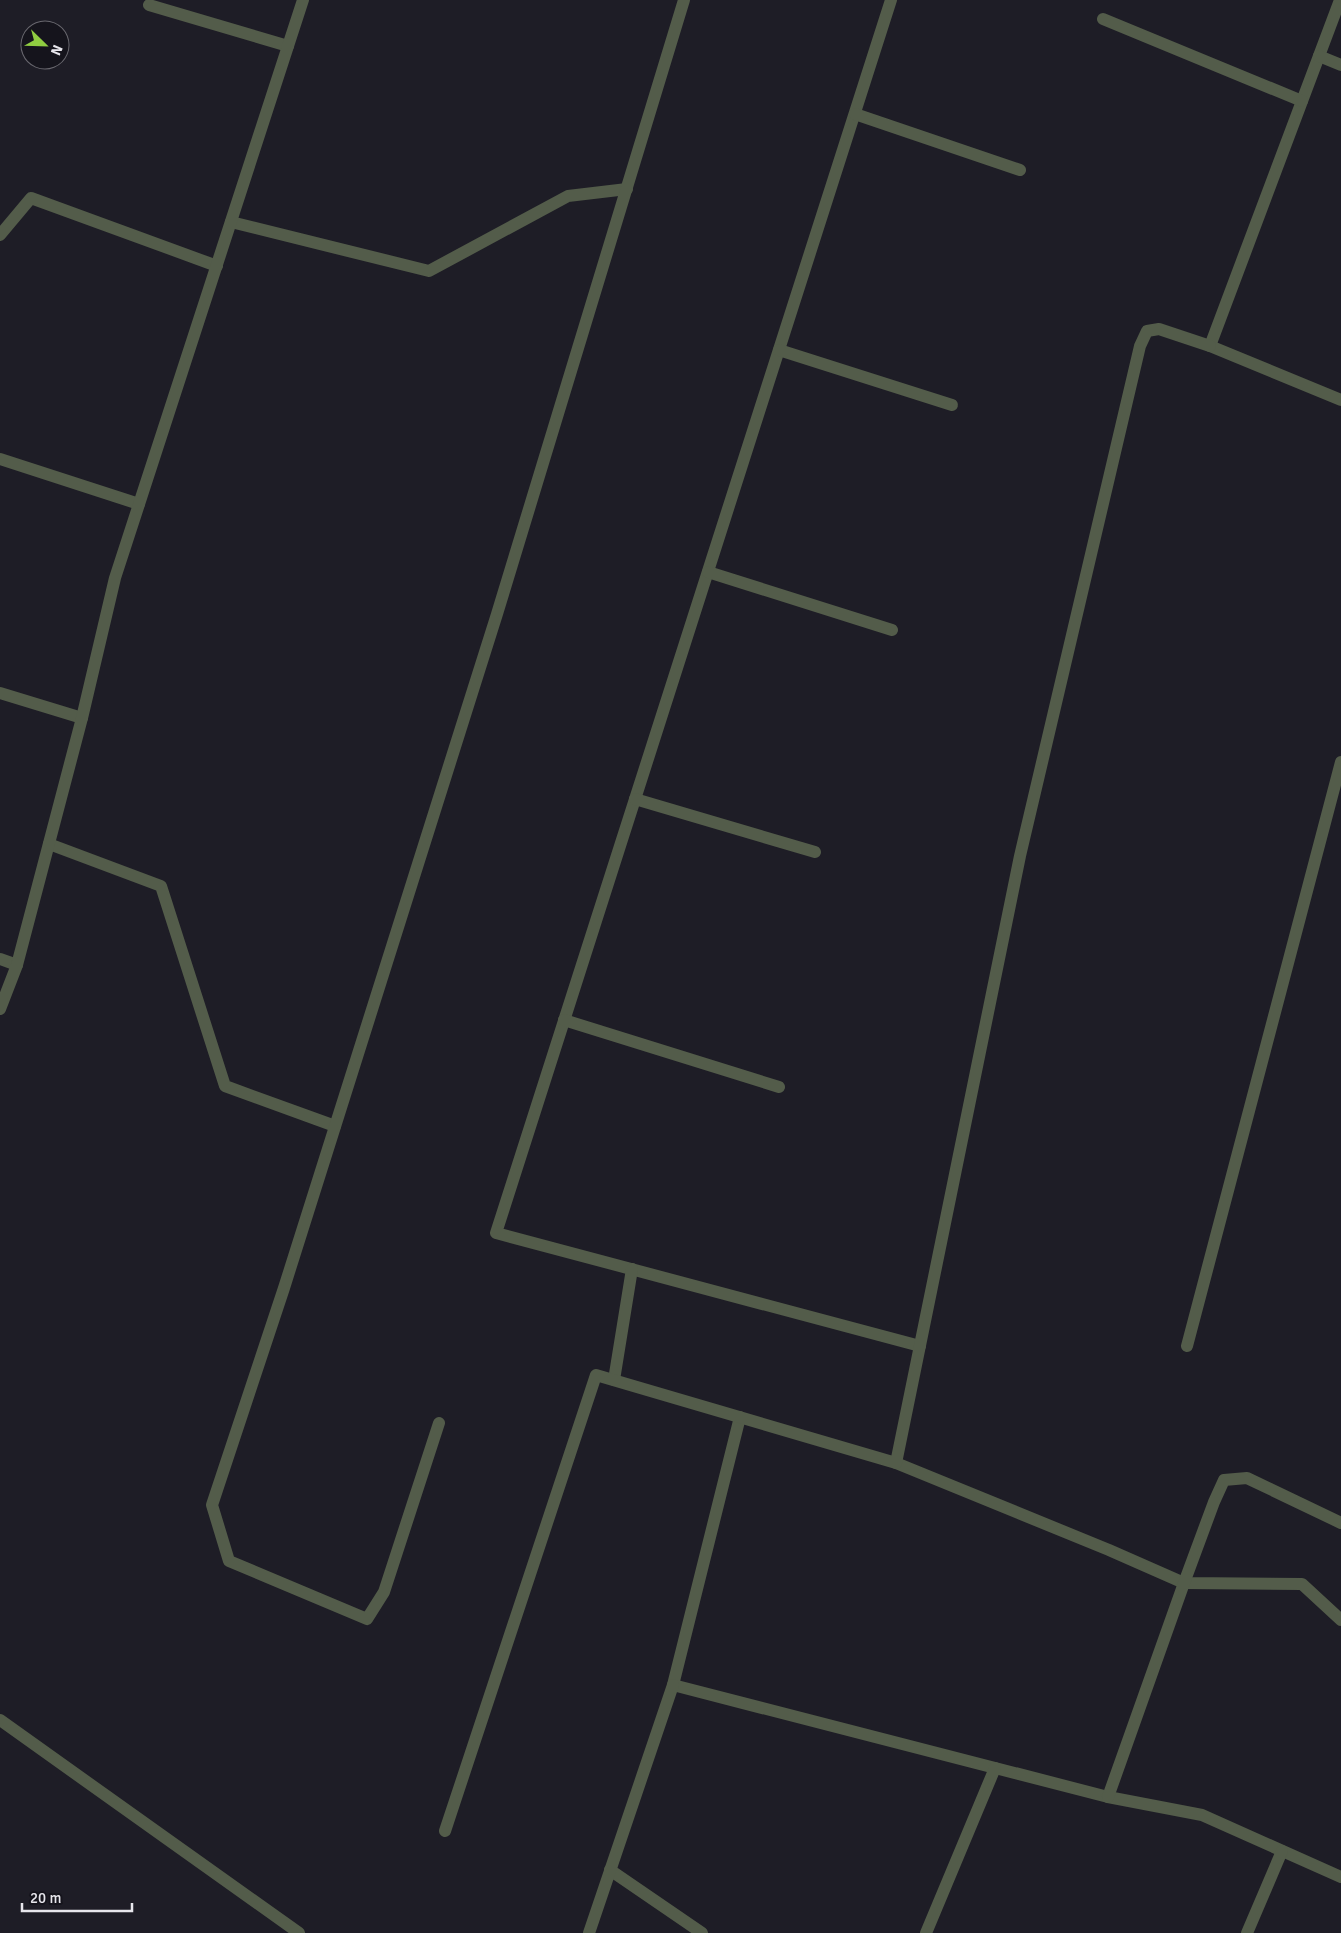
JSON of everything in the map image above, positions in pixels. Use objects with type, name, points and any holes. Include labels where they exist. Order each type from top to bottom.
[{"type":"street","points":[[0,1010],[17,965],[82,718],[115,578],[304,0]]},
{"type":"street","points":[[439,1423],[384,1592],[367,1619],[229,1561],[212,1505],[284,1288],[497,614],[684,0]]},
{"type":"street","points":[[891,0],[496,1233],[920,1346]]},
{"type":"street","points":[[1210,346],[1340,0]]},
{"type":"street","points":[[149,5],[288,46]]},
{"type":"street","points":[[1103,19],[1302,101]]},
{"type":"street","points":[[1320,56],[1341,65]]},
{"type":"street","points":[[855,114],[1020,170]]},
{"type":"street","points":[[231,222],[428,271],[568,196],[626,189]]},
{"type":"street","points":[[0,235],[31,198],[217,266]]},
{"type":"street","points":[[896,1463],[1020,856],[1140,346],[1147,331],[1159,329],[1210,346],[1341,400]]},
{"type":"street","points":[[779,350],[952,405]]},
{"type":"street","points":[[0,459],[139,504]]},
{"type":"street","points":[[708,572],[892,630]]},
{"type":"street","points":[[0,693],[82,718]]},
{"type":"street","points":[[1187,1346],[1341,762]]},
{"type":"street","points":[[635,799],[815,852]]},
{"type":"street","points":[[49,844],[161,886],[225,1086],[335,1126]]},
{"type":"street","points":[[0,960],[17,965]]},
{"type":"street","points":[[564,1020],[779,1087]]},
{"type":"street","points":[[614,1380],[632,1269]]},
{"type":"street","points":[[445,1831],[596,1375],[896,1463],[1109,1550],[1184,1583],[1302,1584],[1341,1620]]},
{"type":"street","points":[[589,1933],[673,1685],[740,1417]]},
{"type":"street","points":[[1108,1796],[1184,1583],[1224,1480],[1247,1478],[1341,1523]]},
{"type":"street","points":[[673,1685],[1108,1796],[1202,1815],[1341,1877]]},
{"type":"street","points":[[0,1720],[299,1933]]},
{"type":"street","points":[[926,1933],[996,1768]]},
{"type":"street","points":[[1247,1933],[1282,1850]]},
{"type":"street","points":[[610,1870],[702,1933]]}]
